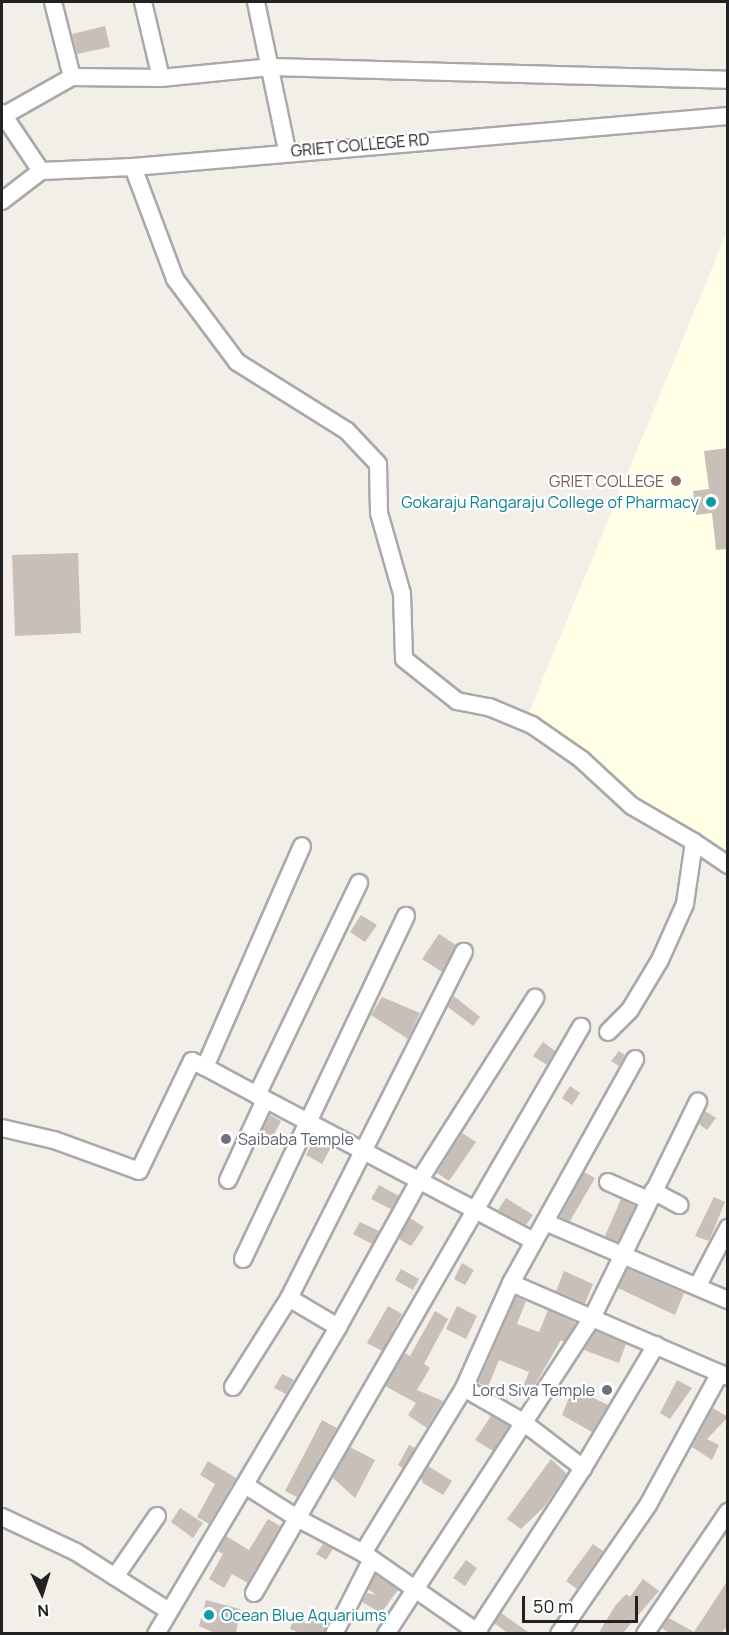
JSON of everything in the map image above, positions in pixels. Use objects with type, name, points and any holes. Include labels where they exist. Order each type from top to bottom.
[{"type":"street","points":[[53,2],[72,77]]},
{"type":"street","points":[[143,2],[161,78]]},
{"type":"street","points":[[256,2],[272,67],[287,151]]},
{"type":"street","points":[[2,201],[41,171],[2,114],[72,77],[161,78],[272,67],[728,80]]},
{"type":"street","name":"GRIET COLLEGE RD","points":[[41,171],[133,167],[287,151],[728,116]]},
{"type":"street","points":[[133,167],[175,279],[237,362],[347,431],[378,464],[379,513],[402,594],[404,658],[457,701],[489,707],[532,725],[581,759],[632,806],[728,865]]},
{"type":"street","points":[[608,1032],[630,1010],[660,960],[685,904],[694,842]]},
{"type":"street","points":[[205,1067],[302,846]]},
{"type":"street","points":[[228,1180],[261,1098],[359,883]]},
{"type":"street","points":[[243,1259],[310,1124],[406,916]]},
{"type":"street","points":[[232,1387],[289,1298],[464,952]]},
{"type":"street","points":[[156,1634],[338,1327],[419,1181],[535,998]]},
{"type":"street","points":[[254,1593],[581,1027]]},
{"type":"street","points":[[333,1634],[368,1556],[464,1388],[511,1283],[635,1059]]},
{"type":"street","points":[[2,1128],[54,1140],[139,1171],[192,1061],[534,1241]]},
{"type":"street","points":[[386,1634],[592,1318],[621,1254],[698,1102]]},
{"type":"street","points":[[608,1182],[679,1205]]},
{"type":"street","points":[[545,1222],[728,1299]]},
{"type":"street","points":[[698,1287],[727,1228]]},
{"type":"street","points":[[511,1283],[724,1375],[648,1504],[559,1634]]},
{"type":"street","points":[[289,1298],[338,1327]]},
{"type":"street","points":[[244,1485],[297,1518],[368,1556],[477,1633],[583,1468],[656,1345]]},
{"type":"street","points":[[464,1388],[523,1422],[583,1468]]},
{"type":"street","points":[[645,1634],[728,1512]]},
{"type":"street","points":[[115,1577],[157,1516]]},
{"type":"street","points":[[2,1517],[76,1552],[169,1611]]},
{"type":"shaded area","name":"GRIET COLLEGE","points":[[727,232],[727,875],[522,729]]},
{"type":"building","points":[[105,26],[110,47],[77,54],[72,34]]},
{"type":"building","name":"Gokaraju Rangaraju College of Pharmacy","points":[[728,448],[728,549],[716,550],[712,513],[696,515],[693,491],[709,489],[704,451]]},
{"type":"building","points":[[78,553],[81,633],[15,636],[12,555]]},
{"type":"building","points":[[361,915],[377,925],[365,942],[350,932]]},
{"type":"building","points":[[439,934],[456,945],[442,972],[422,959]]},
{"type":"building","points":[[454,996],[480,1017],[473,1026],[448,1007]]},
{"type":"building","points":[[382,997],[420,1013],[408,1039],[371,1015]]},
{"type":"building","points":[[543,1042],[555,1051],[547,1065],[533,1056]]},
{"type":"building","points":[[619,1051],[625,1055],[619,1066],[611,1061]]},
{"type":"building","points":[[570,1086],[580,1093],[572,1105],[562,1098]]},
{"type":"building","points":[[705,1111],[716,1118],[707,1130],[699,1124]]},
{"type":"building","points":[[270,1115],[281,1121],[267,1148],[257,1142]]},
{"type":"building","points":[[462,1133],[476,1142],[449,1181],[437,1173]]},
{"type":"building","points":[[314,1139],[331,1147],[322,1164],[306,1155]]},
{"type":"building","points":[[584,1172],[595,1178],[570,1221],[560,1217]]},
{"type":"building","points":[[379,1185],[399,1196],[391,1209],[371,1199]]},
{"type":"building","points":[[714,1197],[725,1202],[709,1241],[695,1236]]},
{"type":"building","points":[[506,1198],[533,1215],[526,1225],[498,1210]]},
{"type":"building","points":[[621,1199],[635,1206],[618,1242],[605,1236]]},
{"type":"building","points":[[410,1218],[424,1227],[411,1246],[399,1239]]},
{"type":"building","points":[[360,1222],[379,1231],[372,1244],[353,1234]]},
{"type":"building","points":[[462,1263],[474,1270],[465,1285],[454,1279]]},
{"type":"building","points":[[401,1269],[419,1279],[413,1290],[395,1280]]},
{"type":"building","points":[[628,1269],[684,1293],[675,1315],[618,1288]]},
{"type":"building","points":[[564,1271],[593,1284],[585,1304],[556,1291]]},
{"type":"building","points":[[516,1297],[526,1301],[517,1324],[539,1332],[548,1310],[576,1323],[564,1342],[561,1340],[532,1390],[523,1387],[529,1372],[499,1360],[488,1387],[478,1383]]},
{"type":"building","points":[[388,1306],[402,1314],[382,1351],[367,1343]]},
{"type":"building","points":[[457,1306],[477,1316],[466,1339],[446,1329]]},
{"type":"building","points":[[435,1311],[448,1319],[424,1364],[430,1368],[417,1390],[443,1401],[427,1428],[408,1415],[416,1403],[385,1386],[405,1353],[410,1356]]},
{"type":"building","points":[[596,1331],[626,1344],[619,1363],[584,1350]]},
{"type":"building","points":[[282,1374],[294,1380],[286,1394],[274,1388]]},
{"type":"building","points":[[677,1380],[692,1388],[670,1419],[660,1413]]},
{"type":"building","points":[[573,1388],[608,1405],[592,1432],[562,1415]]},
{"type":"building","points":[[713,1408],[728,1417],[707,1439],[719,1445],[712,1460],[692,1447]]},
{"type":"building","points":[[491,1416],[509,1426],[493,1451],[475,1440]]},
{"type":"building","points":[[322,1420],[337,1428],[297,1497],[285,1491]]},
{"type":"building","points":[[409,1445],[415,1448],[403,1468],[398,1465]]},
{"type":"building","points":[[350,1447],[375,1460],[355,1498],[333,1478]]},
{"type":"building","points":[[551,1459],[567,1474],[544,1507],[521,1529],[507,1519]]},
{"type":"building","points":[[208,1461],[236,1478],[209,1524],[197,1517],[215,1484],[200,1475]]},
{"type":"building","points":[[428,1466],[452,1481],[443,1495],[423,1483],[421,1478]]},
{"type":"building","points":[[180,1508],[203,1523],[193,1538],[171,1522]]},
{"type":"building","points":[[268,1519],[280,1526],[248,1583],[232,1574],[224,1588],[209,1579],[223,1554],[218,1551],[226,1536],[249,1550]]},
{"type":"building","points":[[323,1544],[333,1549],[326,1560],[316,1554]]},
{"type":"building","points":[[593,1544],[603,1551],[577,1589],[566,1581]]},
{"type":"building","points":[[466,1560],[477,1568],[465,1586],[453,1578]]},
{"type":"building","points":[[376,1575],[398,1590],[381,1613],[362,1602],[367,1593],[376,1595],[368,1589]]},
{"type":"building","points":[[643,1579],[659,1591],[622,1634],[598,1634],[615,1606],[626,1594],[630,1597]]},
{"type":"building","points":[[728,1580],[728,1624],[721,1634],[670,1634],[662,1628],[669,1618],[694,1632]]},
{"type":"building","points":[[206,1600],[240,1609],[236,1634],[217,1634],[199,1626]]},
{"type":"building","points":[[501,1613],[531,1634],[509,1634],[494,1623]]},
{"type":"building","points":[[294,1617],[327,1624],[324,1634],[303,1634],[290,1629]]},
{"type":"place","name":"GRIET COLLEGE","points":[[676,481]]},
{"type":"place","name":"Gokaraju Rangaraju College of Pharmacy","points":[[711,502]]},
{"type":"place","name":"Saibaba Temple","points":[[226,1139]]},
{"type":"place","name":"Lord Siva Temple","points":[[607,1390]]},
{"type":"place","name":"Ocean Blue Aquariums","points":[[209,1615]]}]
